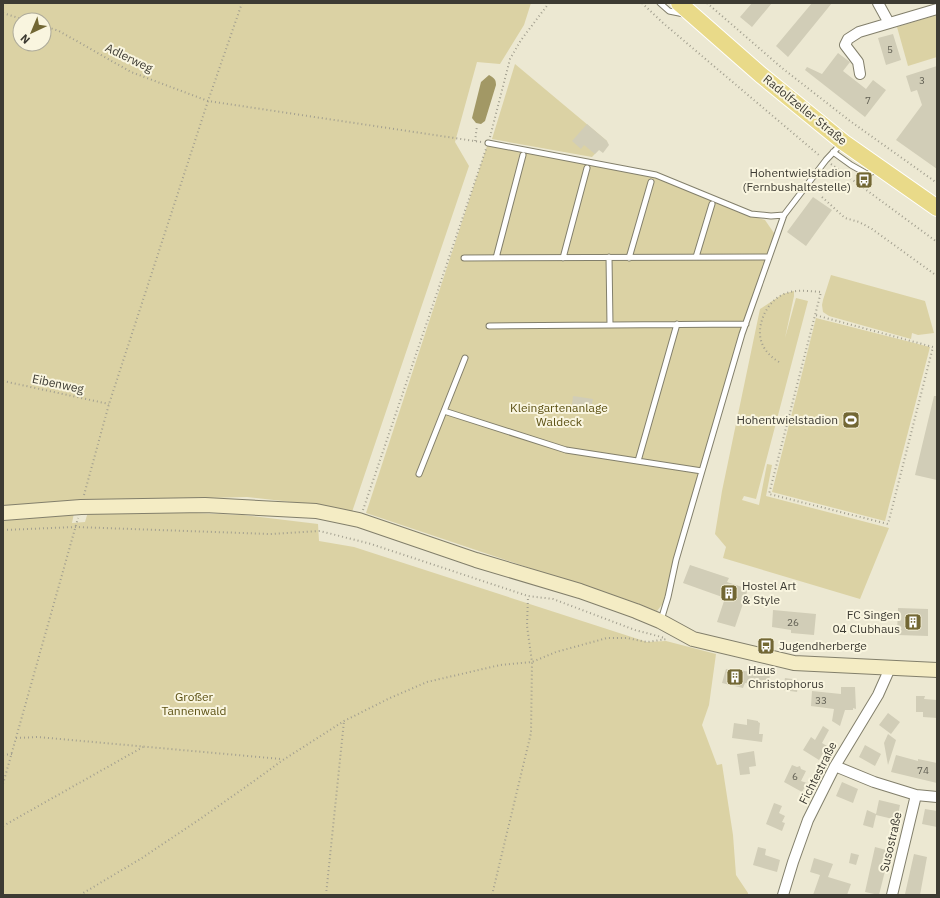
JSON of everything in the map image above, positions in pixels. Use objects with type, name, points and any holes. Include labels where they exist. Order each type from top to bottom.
[{"type":"main road","name":"Radolfzeller Straße","points":[[679,3],[761,75],[838,147],[882,169],[937,208]]},
{"type":"main road","points":[[3,513],[81,507],[205,505],[316,510],[359,520],[476,560],[580,591],[660,621],[693,639],[794,663],[937,670]]},
{"type":"street","points":[[878,3],[889,23]]},
{"type":"street","points":[[860,74],[858,62],[845,45],[848,39],[859,32],[937,9]]},
{"type":"street","name":"Fichtestraße","points":[[783,895],[808,820],[835,766],[878,695],[890,668]]},
{"type":"street","points":[[835,766],[874,782],[916,795],[937,797]]},
{"type":"street","name":"Susostraße","points":[[892,895],[916,795]]},
{"type":"lane","points":[[660,3],[669,11],[694,17]]},
{"type":"lane","points":[[488,144],[656,175],[751,214],[771,216],[784,215]]},
{"type":"lane","points":[[660,621],[668,597],[676,560],[746,324],[784,215],[826,160],[838,147]]},
{"type":"lane","points":[[496,258],[523,155]]},
{"type":"lane","points":[[563,258],[587,168]]},
{"type":"lane","points":[[629,258],[651,182]]},
{"type":"lane","points":[[696,257],[712,204]]},
{"type":"lane","points":[[609,257],[610,325]]},
{"type":"lane","points":[[464,258],[769,257]]},
{"type":"lane","points":[[638,461],[677,324]]},
{"type":"lane","points":[[489,326],[746,324]]},
{"type":"lane","points":[[419,474],[465,358]]},
{"type":"lane","points":[[444,411],[566,450],[702,472]]},
{"type":"path","points":[[3,784],[76,527],[109,404],[208,101],[242,3]]},
{"type":"path","points":[[359,520],[488,144],[510,58],[548,3]]},
{"type":"path","points":[[642,3],[692,48],[826,160],[937,242]]},
{"type":"path","points":[[707,3],[782,68],[850,121],[937,183]]},
{"type":"path","name":"Adlerweg","points":[[52,29],[59,31],[131,72],[208,101],[488,144]]},
{"type":"path","points":[[475,142],[477,126]]},
{"type":"path","points":[[822,198],[845,218],[859,222],[872,229],[937,276]]},
{"type":"path","points":[[779,362],[770,356],[764,348],[760,335],[763,317],[772,302],[783,294],[797,290],[821,292],[815,315],[769,494],[888,524],[933,347],[815,315]]},
{"type":"path","name":"Eibenweg","points":[[3,381],[109,404]]},
{"type":"path","points":[[3,530],[76,527],[270,534],[320,531],[371,544],[528,596],[553,599],[635,630],[665,638]]},
{"type":"path","points":[[492,895],[531,733],[532,662],[527,626],[528,596]]},
{"type":"path","points":[[80,895],[142,858],[283,760],[344,721],[390,698],[427,682],[500,665],[532,662],[556,652],[607,638],[627,638],[647,642]]},
{"type":"path","points":[[326,895],[344,721]]},
{"type":"path","points":[[16,738],[38,737],[283,760]]},
{"type":"path","points":[[3,826],[144,746]]},
{"type":"path","points":[[3,755],[12,754]]},
{"type":"green space","points":[[3,3],[531,3],[524,25],[500,64],[477,62],[455,142],[469,166],[352,512],[327,506],[247,497],[88,501],[3,507]]},
{"type":"green space","points":[[937,15],[937,57],[908,66],[897,27]]},
{"type":"green space","points":[[515,64],[607,141],[592,157],[492,139]]},
{"type":"green space","name":"Kleingartenanlage Waldeck","points":[[488,143],[656,175],[765,220],[776,236],[742,334],[668,597],[657,611],[366,513]]},
{"type":"green space","points":[[831,275],[925,301],[934,333],[918,335],[912,333],[911,339],[829,316],[823,312],[822,305]]},
{"type":"green space","points":[[794,291],[785,338],[796,298],[808,301],[756,499],[744,496],[742,500],[759,505],[767,464],[772,465],[766,496],[889,528],[860,599],[723,558],[726,547],[715,534],[722,491],[760,309],[783,294]]},
{"type":"green space","name":"Hohentwielstadion","points":[[816,318],[930,347],[885,521],[772,492]]},
{"type":"green space","name":"Großer Tannenwald","points":[[88,512],[173,512],[243,515],[318,524],[319,541],[354,547],[647,642],[666,641],[716,654],[709,705],[702,725],[717,765],[722,764],[733,835],[736,875],[748,895],[3,895],[3,520],[74,513],[72,523],[85,522]]},
{"type":"shaded area","points":[[489,75],[496,81],[496,85],[485,121],[481,124],[476,123],[472,118],[481,82]]},
{"type":"building","points":[[752,3],[772,3],[752,27],[740,17]]},
{"type":"building","points":[[812,3],[832,3],[788,57],[776,46]]},
{"type":"building","points":[[893,34],[901,60],[886,65],[878,38]]},
{"type":"building","points":[[838,53],[850,62],[843,71],[866,89],[873,80],[886,90],[865,117],[805,70],[807,67],[822,74]]},
{"type":"building","points":[[937,66],[937,169],[896,140],[922,105],[917,90],[911,92],[906,76]]},
{"type":"building","points":[[587,124],[607,141],[609,145],[603,153],[599,150],[595,154],[584,145],[581,149],[572,141]]},
{"type":"building","points":[[813,197],[832,210],[806,246],[787,232]]},
{"type":"building","points":[[573,396],[593,399],[591,409],[572,406]]},
{"type":"building","points":[[934,396],[937,396],[937,480],[915,475]]},
{"type":"building","name":"Hostel Art & Style","points":[[690,565],[729,578],[727,582],[748,589],[735,627],[717,622],[725,598],[683,583]]},
{"type":"building","name":"FC Singen 04 Clubhaus","points":[[898,608],[928,609],[928,636],[897,635]]},
{"type":"building","points":[[773,610],[816,614],[814,635],[791,633],[791,630],[772,627]]},
{"type":"building","points":[[726,669],[737,672],[738,670],[770,675],[768,687],[745,683],[743,688],[722,683]]},
{"type":"building","points":[[785,678],[799,680],[797,692],[783,690]]},
{"type":"building","points":[[841,687],[855,687],[856,709],[853,708],[853,710],[845,710],[840,726],[832,721],[834,709],[811,706],[812,691],[841,694]]},
{"type":"building","points":[[916,696],[925,696],[924,699],[937,700],[937,718],[923,717],[923,712],[916,712]]},
{"type":"building","points":[[888,713],[900,722],[891,734],[879,725]]},
{"type":"building","points":[[747,719],[758,721],[760,723],[759,734],[763,734],[762,742],[732,738],[734,723],[747,725]]},
{"type":"building","points":[[823,726],[829,730],[822,743],[827,746],[819,760],[803,750],[811,737],[815,740]]},
{"type":"building","points":[[888,734],[896,740],[888,765],[884,743]]},
{"type":"building","points":[[865,745],[881,754],[875,766],[859,757]]},
{"type":"building","points":[[754,751],[756,766],[749,767],[750,774],[740,775],[737,754]]},
{"type":"building","points":[[896,755],[918,761],[918,759],[937,763],[937,783],[891,772]]},
{"type":"building","points":[[792,765],[797,767],[800,766],[801,769],[806,771],[801,781],[807,783],[802,792],[784,782]]},
{"type":"building","points":[[842,782],[858,789],[853,803],[836,796]]},
{"type":"building","points":[[879,800],[900,805],[897,820],[876,815],[873,828],[863,825],[867,810],[876,814]]},
{"type":"building","points":[[774,803],[782,806],[779,813],[785,816],[782,822],[785,823],[782,831],[766,824]]},
{"type":"building","points":[[925,809],[937,811],[937,827],[922,824]]},
{"type":"building","points":[[758,847],[766,849],[765,855],[780,860],[777,872],[753,865]]},
{"type":"building","points":[[875,847],[890,851],[879,895],[865,892]]},
{"type":"building","points":[[851,853],[859,855],[856,865],[849,863]]},
{"type":"building","points":[[914,854],[927,857],[920,895],[905,894]]},
{"type":"building","points":[[814,858],[833,864],[828,877],[851,884],[847,895],[813,895],[820,875],[810,872]]},
{"type":"place","name":"Hohentwielstadion (Fernbushaltestelle)","points":[[864,180]]},
{"type":"place","name":"Hohentwielstadion","points":[[851,420]]},
{"type":"place","name":"Hostel Art & Style","points":[[729,593]]},
{"type":"place","name":"FC Singen 04 Clubhaus","points":[[913,622]]},
{"type":"place","name":"Jugendherberge","points":[[766,646]]},
{"type":"place","name":"Haus Christophorus","points":[[735,677]]}]
